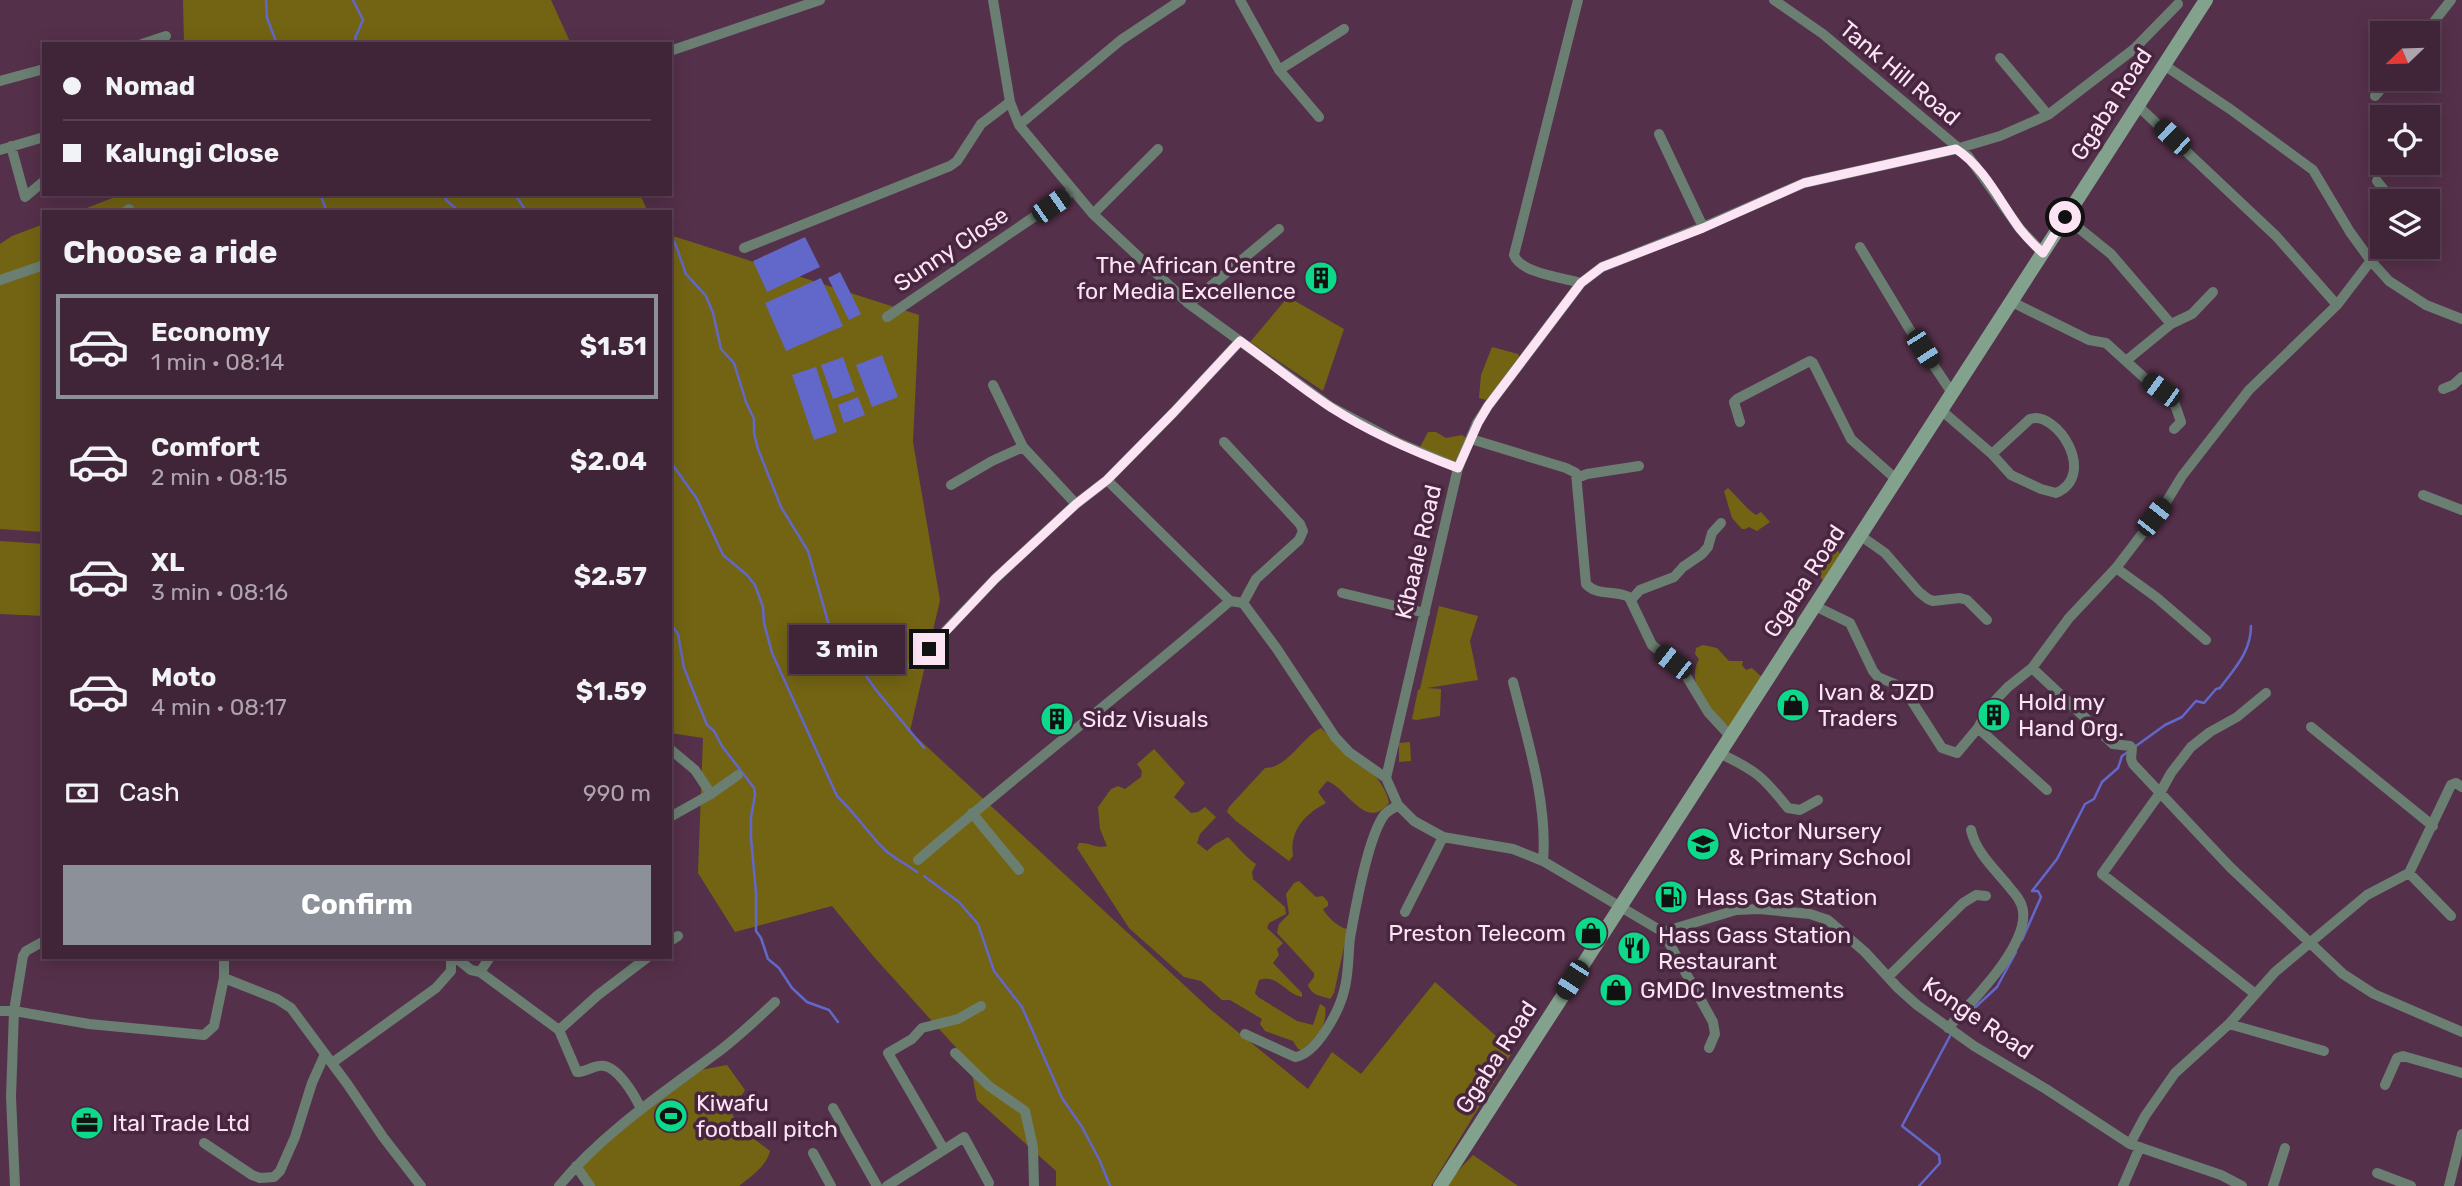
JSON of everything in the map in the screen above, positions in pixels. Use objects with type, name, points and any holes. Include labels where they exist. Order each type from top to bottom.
[{"type":"main road","name":"Ggaba Road","points":[[1440,1186],[2206,0]]},
{"type":"street","points":[[672,50],[820,0]]},
{"type":"street","points":[[993,0],[1010,102],[1019,125],[1093,214],[1189,304],[1331,407],[1359,424],[1430,458],[1458,468]]},
{"type":"street","points":[[1019,125],[1121,40],[1181,0]]},
{"type":"street","points":[[1240,0],[1279,70],[1319,117]]},
{"type":"street","points":[[1578,0],[1514,255],[1518,263],[1528,269],[1581,283]]},
{"type":"street","name":"Tank Hill Road","points":[[1774,0],[1823,34],[1956,149],[1968,156],[2020,229],[2043,253]]},
{"type":"street","points":[[2434,21],[2451,0]]},
{"type":"street","points":[[2177,2],[2193,21]]},
{"type":"street","name":"Kibaale Road","points":[[1386,778],[1458,468],[1488,406],[1581,283],[1602,267],[1703,228],[1804,183],[1956,149],[2000,136],[2048,115],[2134,49],[2177,2]]},
{"type":"street","points":[[1279,70],[1344,29]]},
{"type":"street","points":[[148,42],[166,36]]},
{"type":"street","points":[[2000,58],[2048,115]]},
{"type":"street","points":[[2164,65],[2230,108],[2313,170],[2371,261],[2389,281],[2426,305],[2462,319]]},
{"type":"street","points":[[0,81],[42,70]]},
{"type":"street","points":[[2375,96],[2379,91]]},
{"type":"street","points":[[744,248],[950,166],[957,161],[981,124],[1010,102]]},
{"type":"street","points":[[2137,105],[2241,201],[2337,305]]},
{"type":"street","points":[[1659,134],[1703,228]]},
{"type":"street","points":[[42,138],[5,148],[25,197],[42,183]]},
{"type":"street","points":[[1093,214],[1158,149]]},
{"type":"street","points":[[2377,181],[2383,189]]},
{"type":"street","name":"Sunny Close","points":[[887,317],[1072,191]]},
{"type":"street","points":[[2065,217],[2111,254],[2171,324]]},
{"type":"street","points":[[1189,304],[1279,229]]},
{"type":"street","points":[[1860,247],[1952,393]]},
{"type":"street","points":[[1815,607],[1850,623],[1873,671],[1878,677],[1902,687],[1942,748],[1957,753],[1978,729],[1990,706],[2032,668],[2069,618],[2116,568],[2165,504],[2182,476],[2198,459],[2249,390],[2337,305],[2371,261]]},
{"type":"street","points":[[0,280],[42,266]]},
{"type":"street","points":[[2127,360],[2171,324],[2192,314],[2213,292]]},
{"type":"street","points":[[2012,302],[2089,340],[2106,343],[2148,382],[2173,399],[2181,422],[2174,429]]},
{"type":"street","points":[[913,665],[995,579],[1076,504],[1107,480],[1240,341]]},
{"type":"street","points":[[1740,422],[1734,407],[1737,399],[1810,361],[1851,439],[1897,480]]},
{"type":"street","points":[[2444,389],[2462,377]]},
{"type":"street","points":[[993,385],[1023,447],[1076,504]]},
{"type":"street","points":[[1941,410],[1992,454],[2011,475],[2056,492],[2069,484],[2075,470],[2066,441],[2046,421],[2038,417],[2030,419],[1992,454]]},
{"type":"street","points":[[1471,439],[1574,471],[1577,478],[1584,581],[1592,590],[1627,597],[1674,577],[1702,554],[1708,547],[1712,533],[1721,523]]},
{"type":"street","points":[[1224,442],[1300,524],[1303,531],[1299,540],[1255,579],[1243,603]]},
{"type":"street","points":[[951,485],[1023,447]]},
{"type":"street","points":[[1577,478],[1640,466]]},
{"type":"street","points":[[1107,480],[1230,601],[1243,603],[1335,737],[1349,752],[1386,778],[1398,805],[1414,821],[1443,837],[1513,849],[1544,861],[1663,932],[1713,1022],[1715,1034],[1709,1048]]},
{"type":"street","points":[[2423,495],[2462,510]]},
{"type":"street","points":[[1861,536],[1885,553],[1928,599],[1967,600],[1987,620]]},
{"type":"street","points":[[2116,568],[2156,597],[2206,640]]},
{"type":"street","points":[[1342,593],[1426,613]]},
{"type":"street","points":[[1627,597],[1652,645],[1682,669],[1708,712],[1731,737]]},
{"type":"street","points":[[918,860],[1230,601]]},
{"type":"street","points":[[2032,668],[2113,744],[2133,748],[2131,762],[2307,943],[2357,985],[2462,1032]]},
{"type":"street","points":[[1513,682],[1540,803],[1544,861]]},
{"type":"street","points":[[2254,993],[2102,874],[2160,793],[2171,773],[2197,741],[2237,717],[2266,692]]},
{"type":"street","points":[[2311,727],[2433,826]]},
{"type":"street","points":[[1978,729],[2047,790]]},
{"type":"street","points":[[672,751],[695,770],[711,794]]},
{"type":"street","points":[[1721,754],[1757,773],[1775,790],[1787,808],[1800,810],[1818,800]]},
{"type":"street","points":[[672,816],[738,775]]},
{"type":"street","points":[[2123,1186],[2145,1116],[2175,1073],[2229,1024],[2254,993],[2307,943],[2373,890],[2409,873],[2451,785],[2456,783],[2462,787]]},
{"type":"street","points":[[1245,1034],[1295,1057],[1309,1051],[1321,1038],[1344,991],[1350,937],[1366,864],[1384,816],[1398,805]]},
{"type":"street","points":[[972,813],[1019,870]]},
{"type":"street","points":[[1948,1028],[1996,975],[2018,938],[2023,919],[2018,897],[1979,850],[1971,830]]},
{"type":"street","points":[[1405,912],[1443,837]]},
{"type":"street","points":[[2409,873],[2451,916]]},
{"type":"street","points":[[1888,977],[1963,903],[1976,895],[1986,896]]},
{"type":"street","name":"Konge Road","points":[[1663,932],[1736,910],[1759,909],[1821,917],[1836,925],[1917,1005],[1948,1028],[2135,1146],[2221,1175],[2242,1186]]},
{"type":"street","points":[[15,1186],[11,1097],[14,1011],[23,956],[26,951],[42,942]]},
{"type":"street","points":[[0,1011],[89,1024],[204,1035],[214,1026],[224,978],[224,959]]},
{"type":"street","points":[[204,1143],[251,1175],[260,1178],[274,1177],[280,1171],[328,1058],[436,988],[451,971],[453,959]]},
{"type":"street","points":[[456,959],[471,970],[480,972],[559,1030],[575,1070],[583,1072],[600,1065],[610,1068],[632,1092],[641,1109]]},
{"type":"street","points":[[480,972],[489,959]]},
{"type":"street","points":[[559,1030],[598,995],[645,959]]},
{"type":"street","points":[[224,978],[286,1003],[421,1186]]},
{"type":"street","points":[[559,1186],[576,1166],[641,1109],[714,1055],[775,1002]]},
{"type":"street","points":[[943,1148],[888,1054],[912,1039],[922,1028],[958,1019],[981,1006]]},
{"type":"street","points":[[2229,1024],[2324,1051]]},
{"type":"street","points":[[955,1053],[989,1086],[1026,1111],[1032,1147],[1034,1186]]},
{"type":"street","points":[[2385,1085],[2397,1058],[2403,1056],[2462,1073]]},
{"type":"street","points":[[833,1108],[877,1186]]},
{"type":"street","points":[[2449,1186],[2462,1134]]},
{"type":"street","points":[[887,1186],[964,1137],[989,1184]]},
{"type":"street","points":[[2273,1186],[2285,1148]]},
{"type":"street","points":[[813,1153],[831,1186]]},
{"type":"street","points":[[576,1166],[590,1186]]},
{"type":"street","points":[[2377,1173],[2411,1186]]},
{"type":"shaded area","points":[[183,0],[551,0],[570,42],[184,42]]},
{"type":"shaded area","points":[[118,196],[641,196],[647,210],[81,210]]},
{"type":"shaded area","points":[[42,225],[42,532],[0,529],[0,244],[12,236]]},
{"type":"shaded area","points":[[672,236],[919,315],[913,442],[940,600],[910,731],[1211,1010],[1308,1089],[1332,1052],[1361,1074],[1435,982],[1513,1051],[1431,1186],[1056,1186],[1056,1171],[977,1100],[970,1063],[874,957],[832,906],[735,932],[698,873],[703,738],[672,733]]},
{"type":"shaded area","points":[[805,237],[820,267],[767,292],[753,261]]},
{"type":"shaded area","points":[[840,272],[861,314],[849,320],[828,278]]},
{"type":"shaded area","points":[[821,278],[843,326],[786,351],[765,303]]},
{"type":"shaded area","points":[[1288,297],[1344,329],[1323,391],[1250,342]]},
{"type":"shaded area","points":[[1492,347],[1518,354],[1520,360],[1486,400],[1479,398],[1481,375]]},
{"type":"shaded area","points":[[882,355],[898,397],[872,407],[856,365]]},
{"type":"shaded area","points":[[843,357],[855,391],[833,399],[821,365]]},
{"type":"shaded area","points":[[816,367],[837,432],[814,440],[792,375]]},
{"type":"shaded area","points":[[858,397],[865,415],[844,423],[838,405]]},
{"type":"shaded area","points":[[1428,432],[1436,432],[1446,438],[1462,435],[1468,439],[1458,463],[1419,449]]},
{"type":"shaded area","points":[[1728,488],[1752,512],[1756,515],[1761,512],[1770,522],[1757,531],[1749,527],[1742,529],[1732,518],[1724,491]]},
{"type":"shaded area","points":[[0,541],[42,544],[42,616],[0,614]]},
{"type":"shaded area","points":[[1834,545],[1841,555],[1825,583],[1813,568],[1827,546]]},
{"type":"shaded area","points":[[1439,606],[1478,616],[1470,641],[1478,680],[1427,688],[1441,689],[1440,716],[1416,720],[1412,719]]},
{"type":"shaded area","points":[[1703,645],[1717,648],[1729,661],[1743,661],[1742,665],[1746,670],[1752,668],[1765,680],[1732,730],[1709,707],[1698,689],[1695,669],[1699,659],[1695,654],[1696,648]]},
{"type":"shaded area","points":[[1321,728],[1371,771],[1386,792],[1389,803],[1380,811],[1364,811],[1327,781],[1318,792],[1326,803],[1311,812],[1300,824],[1292,847],[1293,856],[1289,861],[1227,812],[1265,768],[1273,767],[1288,758]]},
{"type":"shaded area","points":[[1410,742],[1411,761],[1399,762],[1399,743]]},
{"type":"shaded area","points":[[1154,749],[1185,783],[1174,797],[1191,813],[1205,807],[1216,817],[1200,834],[1197,843],[1207,851],[1228,837],[1256,864],[1252,872],[1253,879],[1285,907],[1286,914],[1269,923],[1267,928],[1283,943],[1277,949],[1279,955],[1273,963],[1302,993],[1302,997],[1271,979],[1259,980],[1255,993],[1297,1021],[1313,1025],[1320,1004],[1325,1007],[1323,1026],[1302,1050],[1298,1049],[1293,1041],[1265,1031],[1260,1024],[1262,1019],[1230,1000],[1222,1000],[1201,981],[1184,977],[1129,928],[1077,848],[1079,843],[1107,846],[1100,829],[1098,807],[1111,789],[1118,786],[1125,789],[1141,777],[1142,771],[1137,764]]},
{"type":"shaded area","points":[[1299,881],[1316,897],[1323,896],[1328,906],[1323,909],[1330,919],[1348,929],[1334,993],[1330,999],[1312,991],[1308,985],[1314,973],[1277,933],[1279,924],[1289,914],[1286,894],[1294,883]]},
{"type":"shaded area","points":[[727,1065],[745,1090],[731,1112],[740,1128],[770,1151],[758,1171],[739,1186],[594,1186],[581,1166],[689,1072]]},
{"type":"shaded area","points":[[1473,1155],[1518,1186],[1444,1186]]},
{"type":"waterway","points":[[266,0],[267,18],[276,42]]},
{"type":"waterway","points":[[353,0],[363,20],[355,38],[357,42]]},
{"type":"waterway","points":[[321,196],[326,210]]},
{"type":"waterway","points":[[445,196],[458,210]]},
{"type":"waterway","points":[[516,196],[524,210]]},
{"type":"waterway","points":[[672,239],[686,274],[706,296],[713,313],[721,349],[734,363],[754,419],[758,449],[781,507],[808,551],[828,622],[876,690],[924,748]]},
{"type":"waterway","points":[[672,464],[697,499],[723,555],[755,585],[763,607],[772,653],[837,796],[885,850],[917,872]]},
{"type":"waterway","points":[[672,626],[678,634],[684,668],[707,725],[754,788],[751,838],[756,931],[768,959],[779,968],[792,988],[807,1002],[829,1010],[838,1022]]},
{"type":"waterway","points":[[2136,746],[2165,725],[2182,717],[2196,701],[2204,703],[2220,688],[2245,652],[2251,626]]},
{"type":"waterway","points":[[2022,940],[2041,897],[2038,891],[2032,891],[2057,859],[2085,804],[2094,799],[2102,782],[2118,768],[2122,756],[2128,752]]},
{"type":"waterway","points":[[924,876],[959,902],[978,924],[994,971],[1022,1007],[1062,1098],[1082,1127],[1110,1186]]},
{"type":"waterway","points":[[1967,1015],[1997,987],[2016,952]]},
{"type":"waterway","points":[[1919,1186],[1940,1163],[1939,1155],[1902,1126],[1950,1036]]},
{"type":"place","name":"The African Centre for Media Excellence","points":[[1321,278]]},
{"type":"place","name":"Ivan & JZD Traders","points":[[1793,705]]},
{"type":"place","name":"Hold my Hand Org.","points":[[1994,715]]},
{"type":"place","name":"Sidz Visuals","points":[[1057,719]]},
{"type":"place","name":"Victor Nursery & Primary School","points":[[1703,844]]},
{"type":"place","name":"Hass Gas Station","points":[[1671,897]]},
{"type":"place","name":"Preston Telecom","points":[[1591,933]]},
{"type":"place","name":"Hass Gass Station Restaurant","points":[[1634,948]]},
{"type":"place","name":"GMDC Investments","points":[[1616,990]]},
{"type":"place","name":"Kiwafu football pitch","points":[[671,1116]]},
{"type":"place","name":"Ital Trade Ltd","points":[[87,1123]]},
{"type":"route","points":[[929,649],[995,579],[1076,504],[1107,480],[1240,341],[1359,424],[1430,458],[1458,468],[1488,406],[1581,283],[1591,274],[1602,267],[1703,228],[1804,183],[1956,149],[1968,156],[1979,169],[2025,236],[2043,253],[2065,217]]}]
